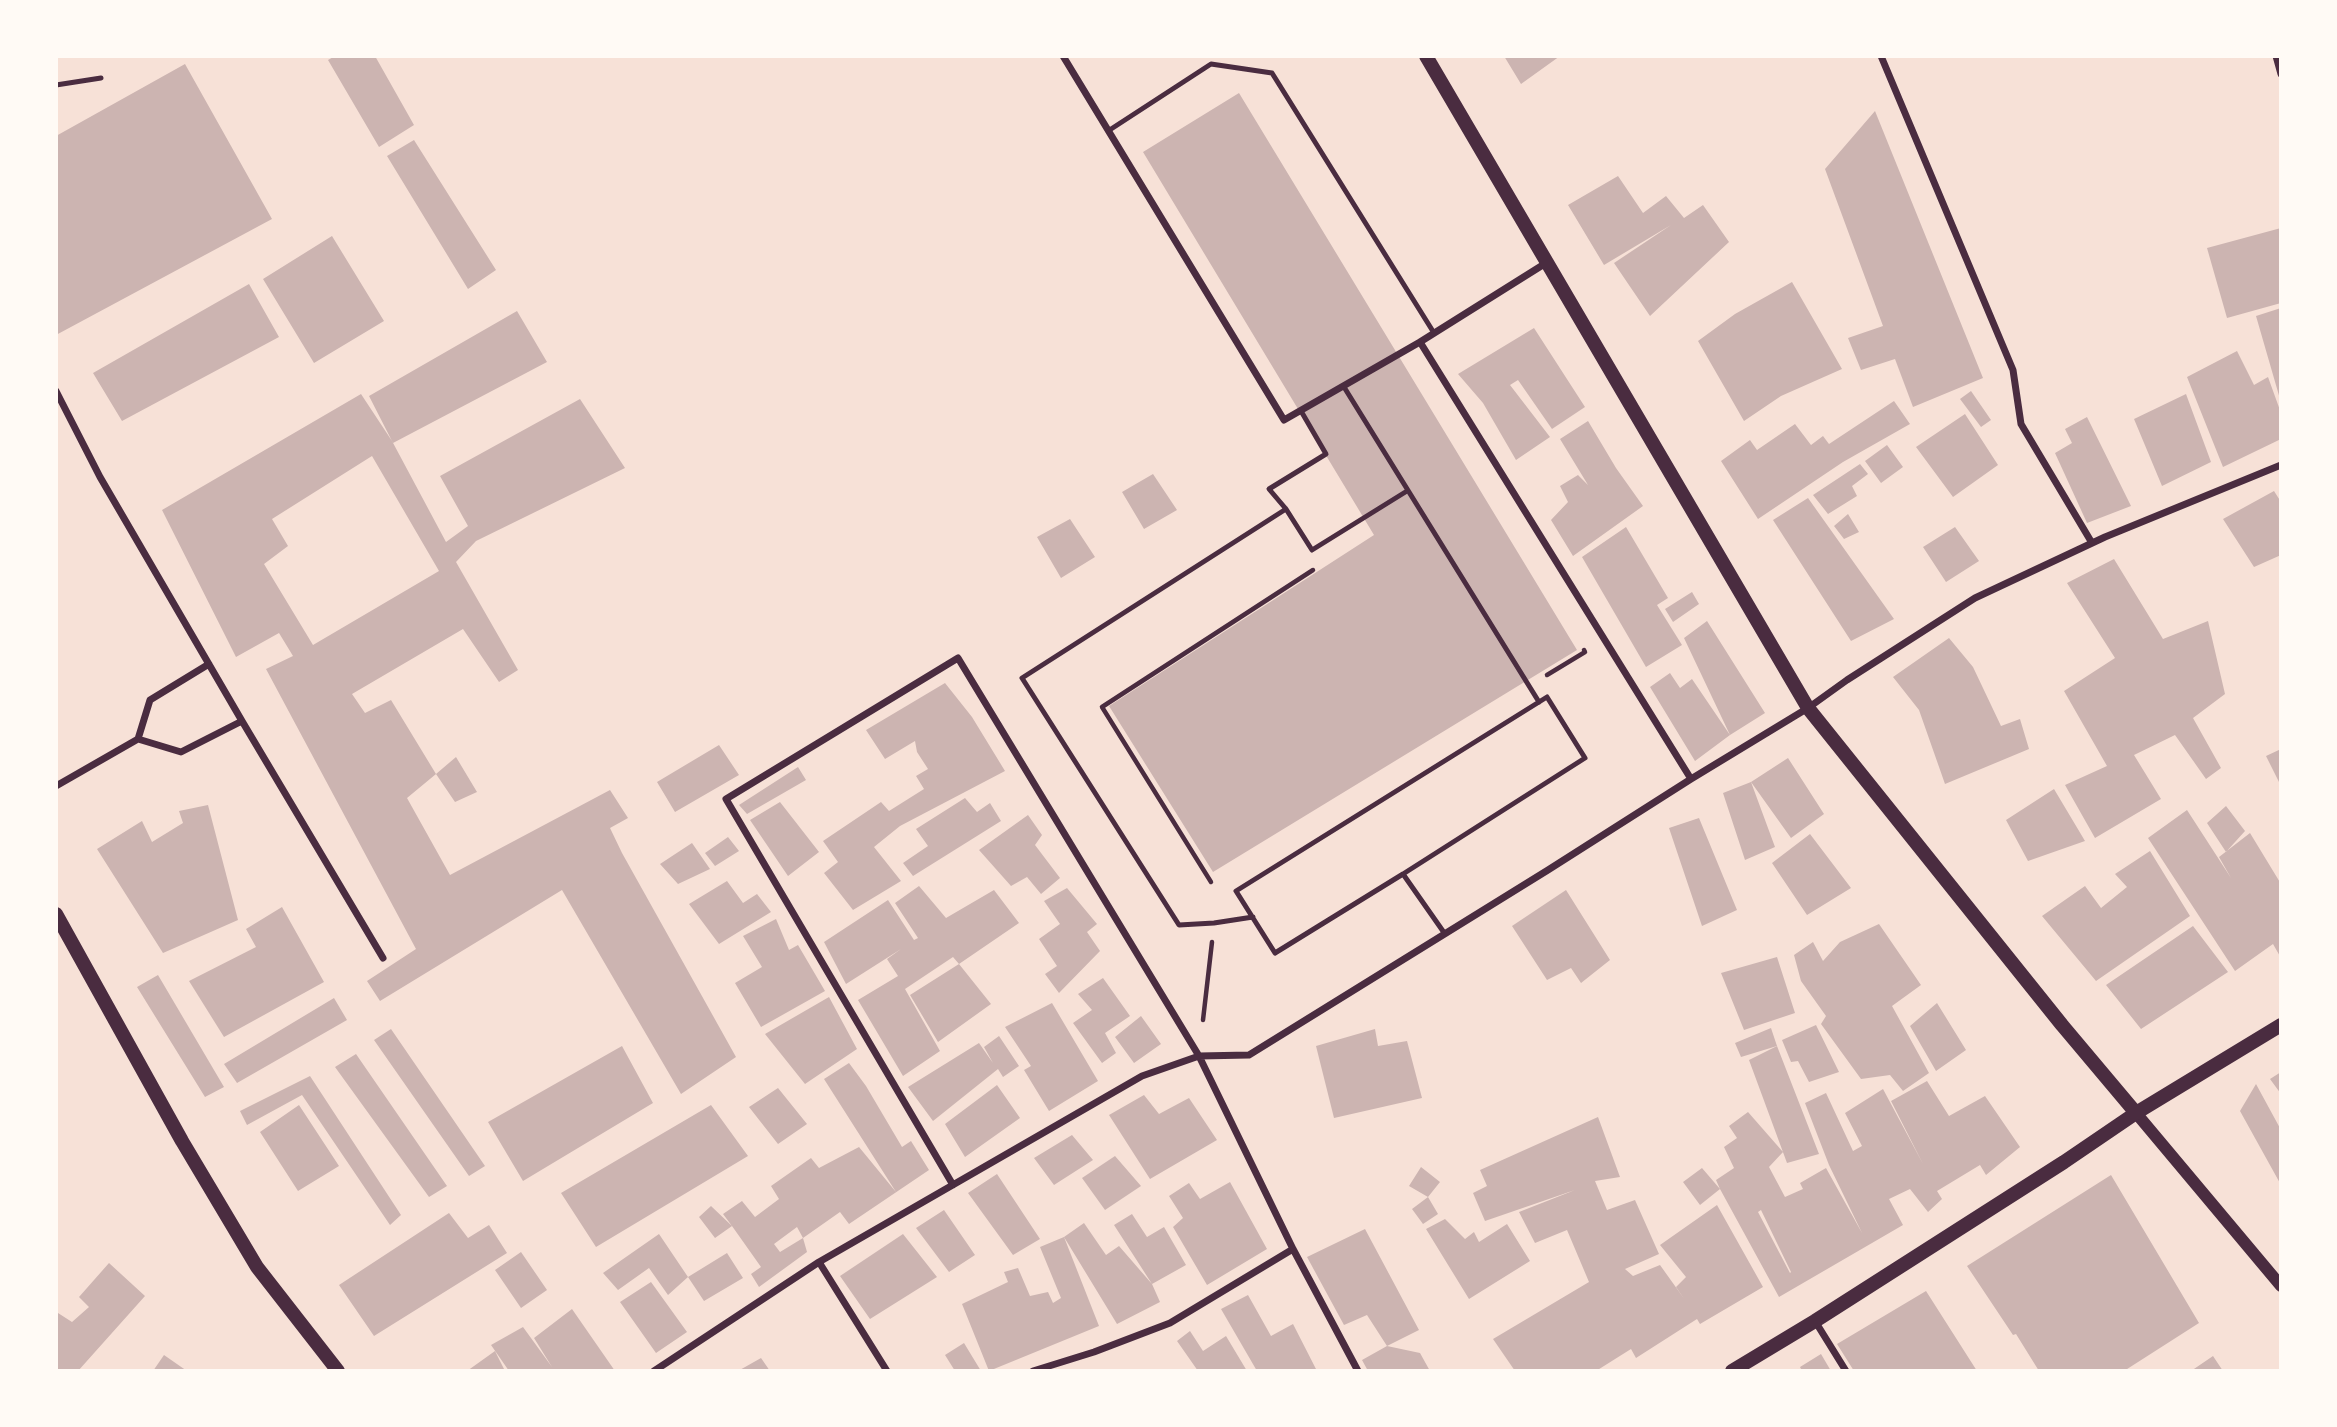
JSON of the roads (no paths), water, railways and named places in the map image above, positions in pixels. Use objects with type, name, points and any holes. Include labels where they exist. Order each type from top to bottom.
[{"type":"main road","points":[[1426,56],[1808,708],[2062,1025],[2136,1113]]},
{"type":"main road","points":[[56,914],[182,1142],[257,1267],[338,1371]]},
{"type":"main road","points":[[1732,1371],[2064,1162],[2136,1113],[2281,1025]]},
{"type":"street","points":[[1063,56],[1284,420],[1420,342],[1546,262]]},
{"type":"street","points":[[1881,56],[2014,370],[2021,424],[2092,543]]},
{"type":"street","points":[[2276,56],[2281,74]]},
{"type":"street","points":[[1420,342],[1691,779]]},
{"type":"street","points":[[56,391],[100,477],[383,958]]},
{"type":"street","points":[[653,1371],[819,1262],[1142,1076],[1199,1056],[1249,1055],[1808,708],[1975,598],[2092,543],[2280,469]]},
{"type":"street","points":[[953,1185],[726,799],[958,658],[1199,1056],[1293,1249],[1358,1371]]},
{"type":"street","points":[[56,786],[138,739],[150,700],[209,664]]},
{"type":"street","points":[[138,739],[181,752],[242,721]]},
{"type":"street","points":[[2136,1113],[2281,1286]]},
{"type":"street","points":[[1033,1371],[1094,1352],[1170,1323],[1293,1249]]},
{"type":"street","points":[[819,1262],[887,1371]]},
{"type":"street","points":[[1815,1321],[1846,1371]]},
{"type":"lane","points":[[1108,131],[1211,64],[1272,73],[1434,333]]},
{"type":"lane","points":[[56,85],[101,78]]},
{"type":"lane","points":[[1343,387],[1539,702]]},
{"type":"lane","points":[[1301,411],[1326,454],[1269,489],[1286,509],[1312,550],[1407,491]]},
{"type":"lane","points":[[1252,917],[1179,925],[1022,678],[1286,509]]},
{"type":"lane","points":[[1547,697],[1585,758],[1403,874],[1275,953],[1236,891],[1547,697]]},
{"type":"lane","points":[[1403,874],[1444,934]]}]
